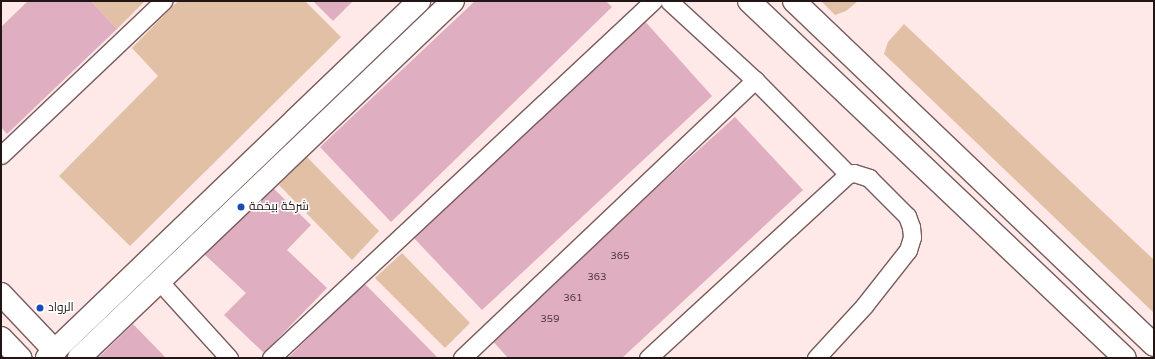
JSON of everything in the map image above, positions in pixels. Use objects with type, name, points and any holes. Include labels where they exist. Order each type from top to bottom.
[{"type":"street","points":[[1,155],[163,1]]},
{"type":"street","points":[[1,294],[51,354],[159,281],[453,1]]},
{"type":"street","points":[[271,358],[653,1]]},
{"type":"street","points":[[669,1],[755,80],[848,174]]},
{"type":"street","points":[[748,1],[1125,358]]},
{"type":"street","points":[[794,1],[1154,345]]},
{"type":"street","points":[[78,358],[111,313],[413,3]]},
{"type":"street","points":[[462,358],[755,80]]},
{"type":"street","points":[[648,358],[848,174],[854,173],[869,178],[907,216],[911,227],[912,237],[908,250],[864,306],[816,358]]},
{"type":"street","points":[[159,281],[229,358]]},
{"type":"street","points":[[1,338],[20,358]]},
{"type":"shaded area","points":[[91,1],[145,1],[117,29]]},
{"type":"shaded area","points":[[178,1],[305,1],[341,37],[130,246],[59,176],[158,76],[132,48]]},
{"type":"shaded area","points":[[821,1],[858,1],[846,11],[835,15]]},
{"type":"shaded area","points":[[904,24],[1154,260],[1154,313],[884,54],[888,42]]},
{"type":"shaded area","points":[[306,156],[379,231],[352,260],[279,185]]},
{"type":"shaded area","points":[[402,253],[470,323],[445,348],[375,278]]},
{"type":"building","points":[[28,1],[91,1],[117,29],[7,134],[1,127],[1,27]]},
{"type":"building","points":[[313,1],[353,1],[333,21]]},
{"type":"building","points":[[475,1],[606,1],[612,7],[391,222],[320,147]]},
{"type":"building","points":[[642,18],[712,96],[482,310],[412,236]]},
{"type":"building","points":[[735,117],[803,190],[622,358],[508,358],[490,338]]},
{"type":"building","points":[[269,184],[311,225],[287,250],[327,288],[264,353],[224,315],[246,293],[203,253]]},
{"type":"building","points":[[364,283],[438,358],[288,358],[299,347]]},
{"type":"building","points":[[133,324],[166,358],[98,358]]},
{"type":"place","name":"شركة بيخمة","points":[[241,207]]},
{"type":"place","name":"الرواد","points":[[40,308]]}]
